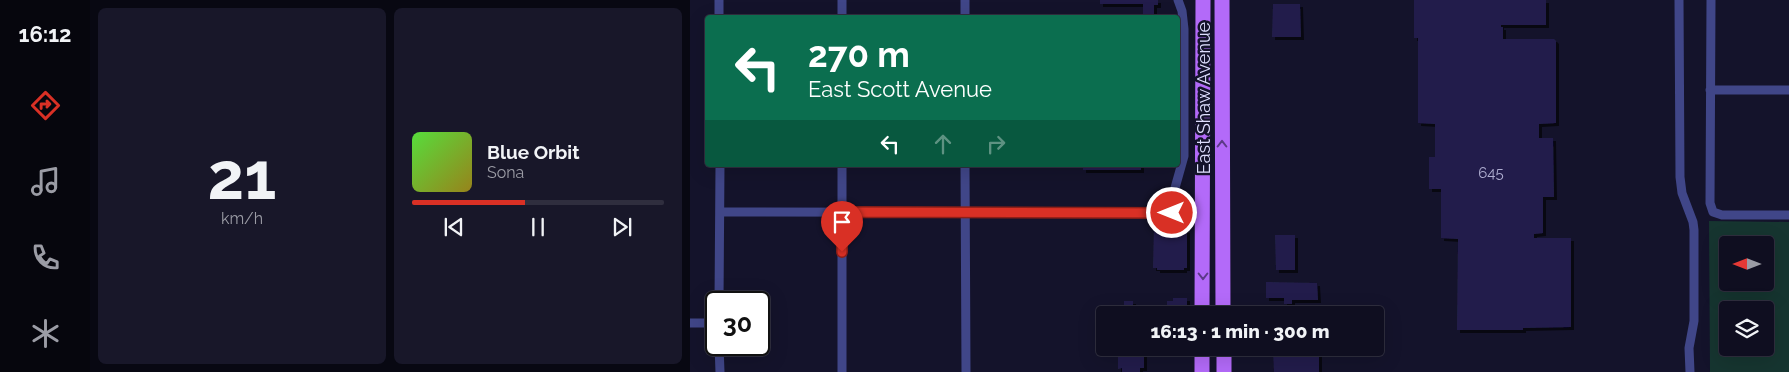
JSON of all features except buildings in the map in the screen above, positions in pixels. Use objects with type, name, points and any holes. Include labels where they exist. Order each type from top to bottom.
[{"type":"main road","name":"East Shaw Avenue","points":[[1202,306],[1203,0]]},
{"type":"main road","name":"East Shaw Avenue","points":[[1222,0],[1223,306]]},
{"type":"main road","points":[[1203,125],[1212,166],[1213,206],[1217,215],[1223,220]]},
{"type":"main road","points":[[1203,213],[1211,217],[1213,221],[1214,261],[1223,294]]},
{"type":"main road","points":[[1202,356],[1202,372]]},
{"type":"main road","points":[[1224,356],[1224,372]]},
{"type":"street","points":[[718,0],[719,15]]},
{"type":"street","points":[[842,0],[842,15]]},
{"type":"street","points":[[965,0],[965,15]]},
{"type":"street","points":[[1172,213],[1173,195],[1184,156],[1184,29],[1182,11],[1178,0]]},
{"type":"street","points":[[1680,0],[1680,177],[1682,193],[1693,222],[1694,238],[1694,321],[1689,348],[1690,372]]},
{"type":"street","points":[[1711,0],[1710,203],[1713,212],[1722,215],[1789,215]]},
{"type":"street","points":[[1710,90],[1789,90]]},
{"type":"street","points":[[720,167],[720,291]]},
{"type":"street","points":[[842,167],[842,372]]},
{"type":"street","points":[[965,167],[966,372]]},
{"type":"street","points":[[720,212],[1203,213]]},
{"type":"street","points":[[690,323],[705,324]]},
{"type":"street","points":[[720,356],[720,372]]},
{"type":"green space","points":[[1709,221],[1789,222],[1789,372],[1710,372]]},
{"type":"route","points":[[842,252],[842,212],[1172,213]]}]
